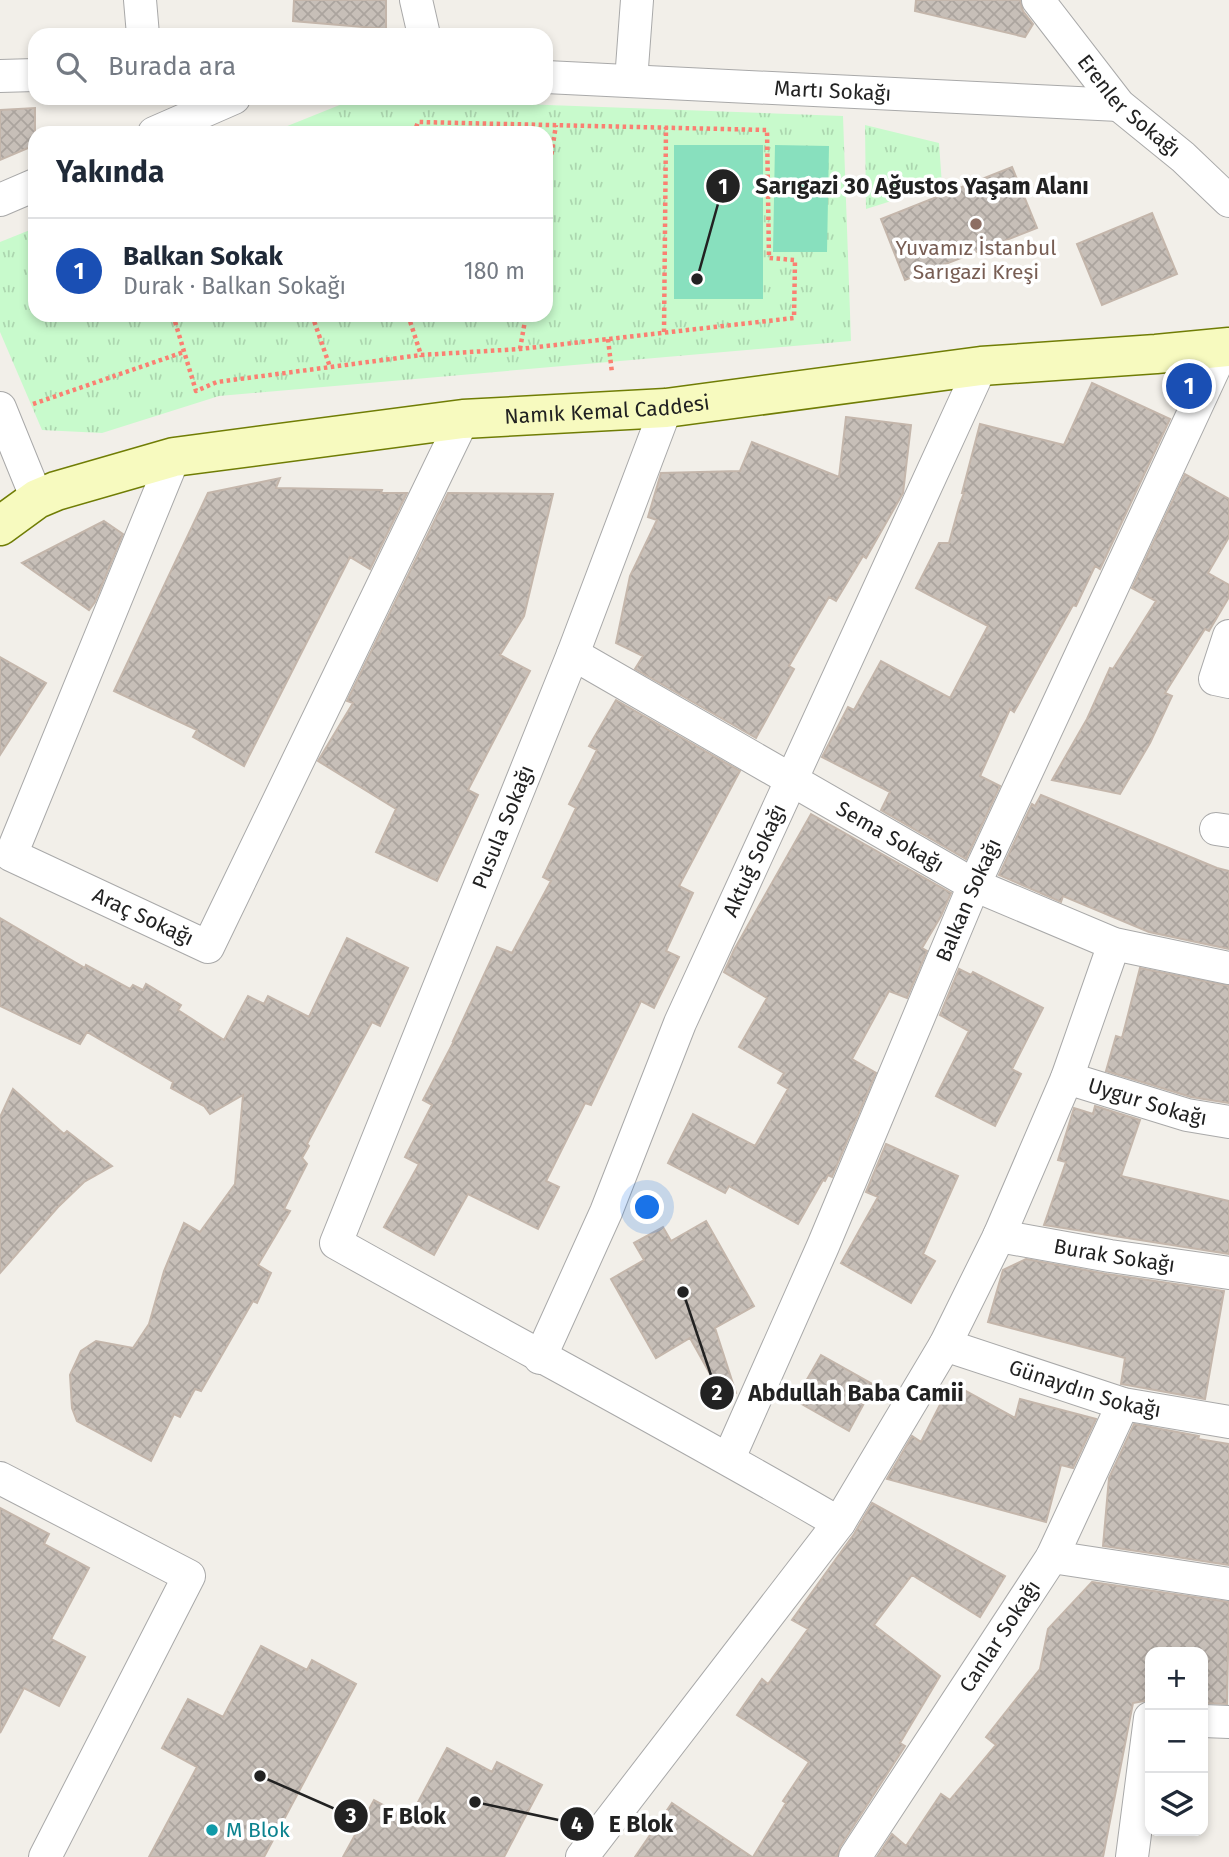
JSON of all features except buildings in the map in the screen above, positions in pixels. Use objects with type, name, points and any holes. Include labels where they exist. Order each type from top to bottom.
[{"type":"main road","name":"Namık Kemal Caddesi","points":[[0,526],[37,499],[56,491],[174,457],[463,419],[666,408],[981,366],[1156,355],[1227,347]]},
{"type":"street","points":[[140,0],[143,28]]},
{"type":"street","points":[[416,0],[422,28]]},
{"type":"street","points":[[631,80],[637,0]]},
{"type":"street","name":"Erenler Sokağı","points":[[1038,0],[1119,105],[1184,157],[1229,201]]},
{"type":"street","points":[[0,76],[28,75]]},
{"type":"street","name":"Martı Sokağı","points":[[553,77],[1119,105]]},
{"type":"street","points":[[170,126],[218,105]]},
{"type":"street","points":[[0,200],[28,188]]},
{"type":"street","name":"Balkan Sokağı","points":[[729,1458],[823,1246],[974,885],[1227,347]]},
{"type":"street","name":"Aktuğ Sokağı","points":[[540,1358],[606,1212],[680,1023],[981,366]]},
{"type":"street","name":"Pusula Sokağı","points":[[540,1358],[336,1243],[573,654],[666,408]]},
{"type":"street","points":[[1,411],[37,499]]},
{"type":"street","name":"Araç Sokağı","points":[[174,457],[11,855],[208,947],[463,419]]},
{"type":"street","points":[[1229,636],[1215,679],[1229,682]]},
{"type":"street","name":"Sema Sokağı","points":[[573,654],[974,885],[1114,944],[1229,968]]},
{"type":"street","points":[[582,1857],[839,1523],[945,1345],[999,1236],[1067,1078],[1114,944]]},
{"type":"street","name":"Uygur Sokağı","points":[[1067,1078],[1187,1115],[1229,1122]]},
{"type":"street","name":"Burak Sokağı","points":[[999,1236],[1110,1256],[1229,1273]]},
{"type":"street","name":"Günaydın Sokağı","points":[[945,1345],[1123,1404],[1229,1422]]},
{"type":"street","points":[[540,1358],[729,1458],[839,1523]]},
{"type":"street","name":"Canlar Sokağı","points":[[855,1857],[1052,1557],[1123,1404]]},
{"type":"street","points":[[0,1478],[189,1576],[45,1857]]},
{"type":"street","points":[[1052,1557],[1229,1584]]},
{"type":"street","points":[[1208,1721],[1229,1722]]},
{"type":"street","points":[[1132,1857],[1145,1757]]},
{"type":"path","points":[[175,322],[196,391],[216,382],[421,355],[520,348],[794,318],[795,260],[769,258],[767,130],[418,122],[417,126]]},
{"type":"path","points":[[553,144],[556,125]]},
{"type":"path","points":[[664,332],[666,127]]},
{"type":"path","points":[[314,322],[330,367]]},
{"type":"path","points":[[410,322],[421,355]]},
{"type":"path","points":[[520,348],[525,322]]},
{"type":"path","points":[[1,411],[184,352]]},
{"type":"green space","points":[[340,105],[546,105],[843,116],[851,341],[219,396],[102,433],[42,430],[0,332],[0,242],[28,231],[28,322],[553,322],[553,126],[287,126]]},
{"type":"green space","points":[[865,125],[939,143],[942,185],[866,209]]},
{"type":"green space","points":[[674,145],[763,145],[763,299],[674,299]]},
{"type":"green space","points":[[775,145],[829,146],[827,252],[773,252]]},
{"type":"place","name":"Yuvamız İstanbul Sarıgazi Kreşi","points":[[976,224]]},
{"type":"place","name":"Sarıgazi 30 Ağustos Yaşam Alanı","points":[[697,279]]},
{"type":"place","name":"Balkan Sokak","points":[[1189,386]]},
{"type":"place","name":"Abdullah Baba Camii","points":[[683,1292]]},
{"type":"place","name":"F Blok","points":[[260,1776]]},
{"type":"place","name":"E Blok","points":[[475,1802]]},
{"type":"place","name":"M Blok","points":[[212,1830]]}]
